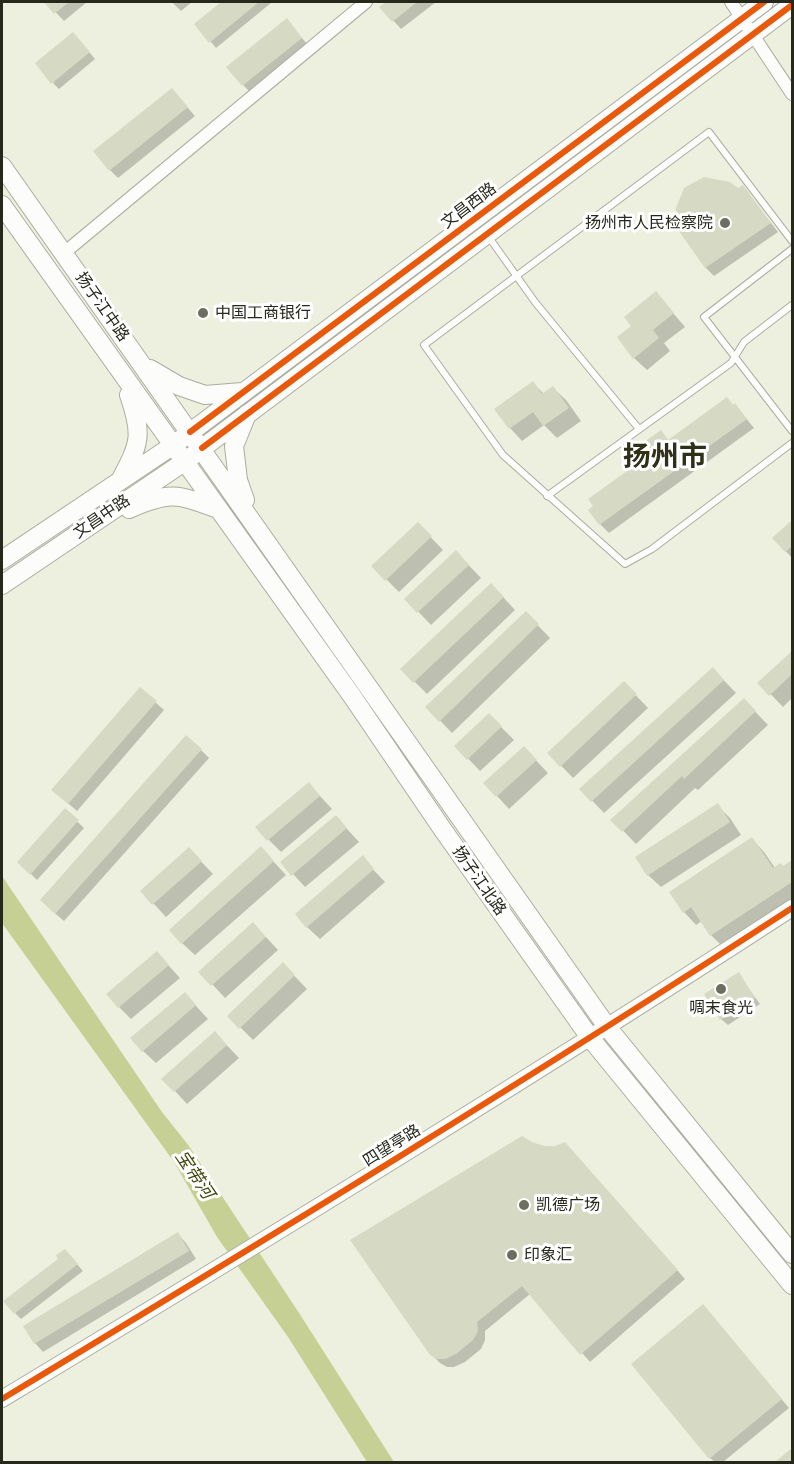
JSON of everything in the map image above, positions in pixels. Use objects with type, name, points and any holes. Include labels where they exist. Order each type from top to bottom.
[{"type":"main road","name":"文昌西路","points":[[190,432],[764,2]]},
{"type":"main road","name":"文昌西路","points":[[202,448],[792,5]]},
{"type":"main road","name":"扬子江中路","points":[[2,166],[202,448]]},
{"type":"main road","name":"扬子江中路","points":[[2,205],[184,462]]},
{"type":"main road","points":[[142,364],[179,386],[205,395],[243,392]]},
{"type":"main road","points":[[120,481],[136,450],[138,422],[121,373]]},
{"type":"main road","points":[[248,414],[234,446],[238,480],[249,516]]},
{"type":"main road","name":"文昌中路","points":[[2,560],[190,432]]},
{"type":"main road","name":"文昌中路","points":[[2,585],[202,448]]},
{"type":"main road","name":"扬子江北路","points":[[202,448],[608,1028],[792,1254]]},
{"type":"main road","name":"扬子江北路","points":[[184,462],[352,696],[443,830],[591,1039],[792,1285]]},
{"type":"main road","points":[[86,528],[155,497],[183,496],[218,509]]},
{"type":"street","points":[[64,253],[366,2]]},
{"type":"street","points":[[730,2],[792,94]]},
{"type":"street","name":"四望亭路","points":[[2,1399],[261,1243],[591,1039],[792,908]]},
{"type":"lane","points":[[792,241],[709,132],[424,345],[503,454],[625,564],[652,549],[792,443]]},
{"type":"lane","points":[[487,233],[535,302],[639,429]]},
{"type":"lane","points":[[792,249],[704,317],[792,430]]},
{"type":"lane","points":[[547,496],[730,363],[744,342],[792,304]]},
{"type":"water","name":"宝带河","points":[[2,876],[162,1112],[189,1146],[394,1462],[367,1462],[288,1337],[217,1237],[174,1162],[2,923]]},
{"type":"building","points":[[44,2],[69,2],[54,14]]},
{"type":"building","points":[[221,2],[259,2],[209,43],[194,24]]},
{"type":"building","points":[[386,2],[417,2],[392,22],[379,7]]},
{"type":"building","points":[[287,18],[302,38],[242,86],[226,67]]},
{"type":"building","points":[[73,32],[90,52],[51,84],[35,63]]},
{"type":"building","points":[[172,88],[188,107],[109,171],[93,151]]},
{"type":"building","name":"扬州市人民检察院","points":[[704,177],[730,182],[738,188],[743,185],[771,223],[705,268],[676,227],[681,224],[676,217],[676,208],[684,188]]},
{"type":"building","points":[[656,291],[674,313],[653,330],[659,338],[633,359],[617,337],[631,326],[624,317]]},
{"type":"building","points":[[533,381],[542,394],[553,386],[569,408],[543,426],[533,412],[509,429],[494,409]]},
{"type":"building","points":[[727,397],[733,405],[735,403],[747,419],[599,525],[588,510],[593,506],[588,499],[648,456],[640,445],[661,430],[668,440]]},
{"type":"building","points":[[792,520],[792,546],[785,552],[772,538]]},
{"type":"building","points":[[418,522],[432,536],[385,581],[371,566]]},
{"type":"building","points":[[456,550],[469,565],[417,613],[404,599]]},
{"type":"building","points":[[491,583],[504,597],[413,683],[400,669]]},
{"type":"building","points":[[526,611],[539,624],[439,722],[425,707]]},
{"type":"building","points":[[792,651],[792,674],[769,696],[757,683]]},
{"type":"building","points":[[713,667],[724,680],[591,802],[579,789]]},
{"type":"building","points":[[624,681],[637,694],[560,767],[547,753]]},
{"type":"building","points":[[140,687],[157,701],[68,804],[51,790]]},
{"type":"building","points":[[744,698],[756,711],[684,779],[682,776],[622,832],[610,820]]},
{"type":"building","points":[[489,713],[502,726],[467,760],[454,746]]},
{"type":"building","points":[[186,735],[202,749],[55,914],[40,900]]},
{"type":"building","points":[[524,746],[537,760],[496,797],[483,783]]},
{"type":"building","points":[[309,782],[320,796],[267,841],[255,827]]},
{"type":"building","points":[[718,803],[730,822],[647,876],[635,857]]},
{"type":"building","points":[[65,808],[79,820],[30,875],[17,862]]},
{"type":"building","points":[[336,815],[347,828],[291,876],[280,862]]},
{"type":"building","points":[[752,837],[773,868],[781,863],[783,866],[792,860],[792,882],[710,936],[691,907],[683,913],[669,892]]},
{"type":"building","points":[[261,846],[274,861],[181,944],[169,930]]},
{"type":"building","points":[[189,847],[202,861],[152,905],[140,891]]},
{"type":"building","points":[[363,855],[374,869],[306,928],[295,914]]},
{"type":"building","points":[[253,922],[266,937],[211,986],[198,972]]},
{"type":"building","points":[[157,951],[169,965],[118,1008],[106,994]]},
{"type":"building","points":[[283,962],[295,975],[239,1029],[227,1016]]},
{"type":"building","points":[[739,972],[755,998],[720,1020],[704,994]]},
{"type":"building","points":[[185,992],[196,1005],[142,1052],[130,1038]]},
{"type":"building","points":[[215,1031],[227,1045],[174,1092],[161,1079]]},
{"type":"building","name":"印象汇","points":[[522,1136],[544,1146],[555,1146],[565,1142],[678,1270],[580,1355],[522,1286],[477,1322],[478,1331],[473,1340],[456,1354],[445,1359],[437,1359],[430,1355],[350,1240]]},
{"type":"building","points":[[178,1232],[189,1251],[34,1344],[23,1326]]},
{"type":"building","points":[[65,1249],[78,1264],[14,1314],[3,1301],[58,1259],[56,1255]]},
{"type":"building","points":[[703,1304],[782,1399],[709,1459],[631,1364]]},
{"type":"building","points":[[792,1448],[792,1462],[775,1462]]},
{"type":"cycle path","points":[[190,432],[764,2]]},
{"type":"cycle path","points":[[202,448],[792,5]]},
{"type":"cycle path","points":[[2,1399],[399,1157],[792,908]]},
{"type":"place","name":"扬州市人民检察院","points":[[725,223]]},
{"type":"place","name":"中国工商银行","points":[[203,313]]},
{"type":"place","name":"啁末食光","points":[[721,989]]},
{"type":"place","name":"凯德广场","points":[[524,1205]]},
{"type":"place","name":"印象汇","points":[[512,1255]]},
{"type":"district","name":"扬州市","points":[[665,458]]}]
